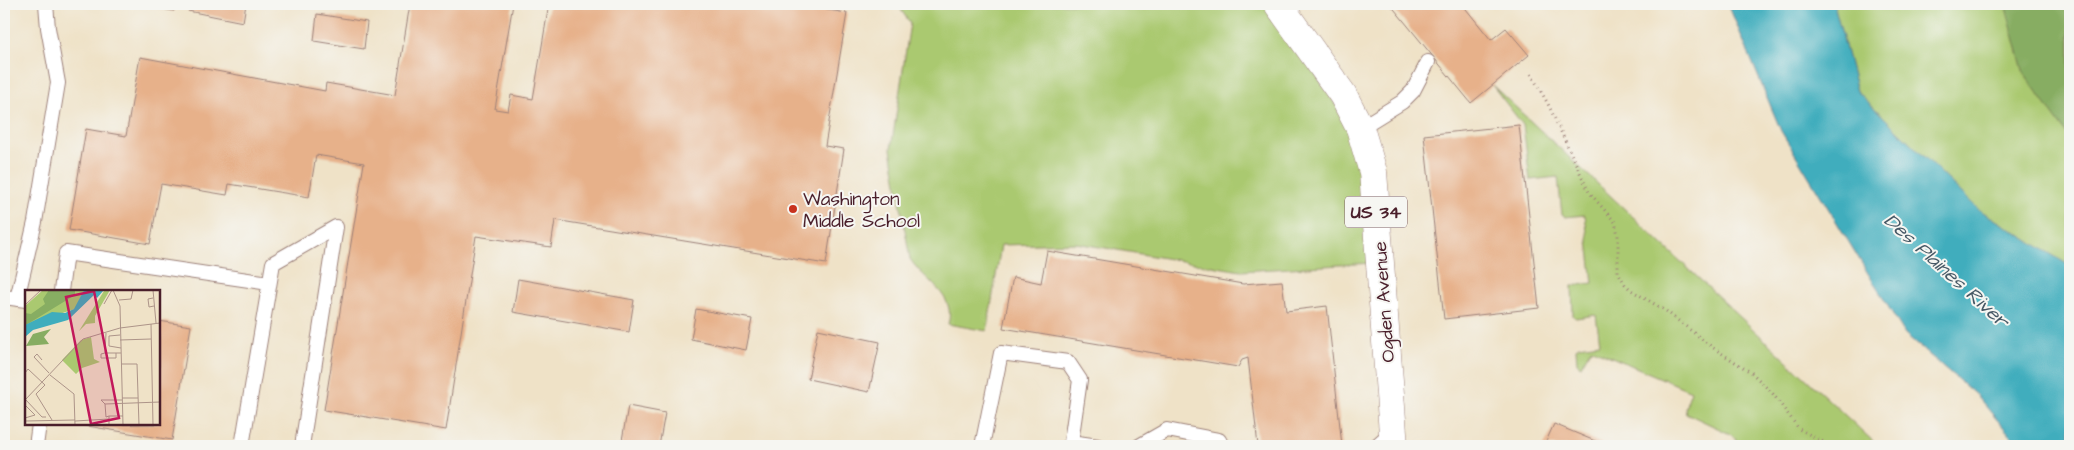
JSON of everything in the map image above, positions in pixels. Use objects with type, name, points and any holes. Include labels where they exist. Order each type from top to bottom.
[{"type":"main road","name":"Ogden Avenue","points":[[1278,4],[1343,95],[1360,128],[1373,172],[1388,441]]},
{"type":"lane","points":[[16,298],[35,222],[58,83],[48,28],[46,4]]},
{"type":"lane","points":[[1360,128],[1402,102],[1412,91],[1428,62]]},
{"type":"lane","points":[[242,446],[272,263],[336,227],[302,446]]},
{"type":"lane","points":[[60,290],[66,253],[269,283]]},
{"type":"lane","points":[[982,446],[1001,353],[1068,362],[1080,380],[1070,444],[1098,446]]},
{"type":"lane","points":[[36,446],[39,425]]},
{"type":"lane","points":[[1139,446],[1167,430],[1219,440],[1222,446]]},
{"type":"path","points":[[1531,74],[1548,104],[1589,192],[1615,222],[1618,234],[1618,272],[1626,284],[1631,290],[1666,311],[1712,347],[1752,373],[1772,394],[1799,430],[1831,446]]},
{"type":"green space","points":[[897,4],[1270,4],[1354,133],[1372,263],[1241,271],[1076,243],[1001,245],[987,331],[948,324],[950,314],[944,296],[910,259],[891,149],[910,23]]},
{"type":"green space","points":[[1834,4],[2070,4],[2070,266],[1978,209],[1857,91]]},
{"type":"green space","points":[[2005,4],[2070,4],[2070,138],[2024,74]]},
{"type":"green space","points":[[1492,85],[1878,446],[1744,446],[1730,434],[1686,413],[1685,408],[1691,391],[1591,348],[1581,366],[1577,363],[1576,348],[1600,343],[1596,315],[1576,318],[1573,316],[1572,286],[1593,283],[1585,215],[1564,217],[1562,215],[1558,177],[1530,180],[1523,125]]},
{"type":"water","name":"Des Plaines River","points":[[1728,4],[1834,4],[1857,91],[1978,209],[2070,266],[2070,446],[2013,446],[2017,443],[1976,395],[1905,334],[1781,131]]},
{"type":"building","points":[[150,4],[175,4],[174,11],[149,7]]},
{"type":"building","points":[[190,4],[246,4],[243,22],[188,11]]},
{"type":"building","points":[[410,4],[513,4],[495,109],[508,111],[511,95],[533,99],[549,4],[790,4],[847,13],[825,146],[844,149],[826,264],[555,220],[551,247],[476,236],[446,430],[324,410],[364,163],[316,155],[309,197],[229,184],[227,195],[161,184],[150,244],[69,230],[86,129],[126,136],[140,57],[325,91],[326,83],[395,95]]},
{"type":"building","points":[[1390,4],[1462,4],[1491,40],[1506,28],[1529,55],[1471,103]]},
{"type":"building","points":[[317,14],[367,22],[364,49],[314,41]]},
{"type":"building","points":[[1519,125],[1539,308],[1444,319],[1424,135]]},
{"type":"building","points":[[1047,251],[1243,284],[1282,281],[1286,311],[1327,306],[1342,446],[1258,446],[1248,358],[1242,360],[1238,367],[1003,328],[1013,277],[1041,283]]},
{"type":"building","points":[[518,279],[634,300],[629,332],[513,312]]},
{"type":"building","points":[[696,309],[752,319],[746,350],[691,339]]},
{"type":"building","points":[[160,321],[191,326],[172,440],[81,425],[160,425]]},
{"type":"building","points":[[818,329],[880,342],[869,392],[808,379]]},
{"type":"building","points":[[628,406],[665,413],[659,446],[621,446]]},
{"type":"building","points":[[1554,424],[1607,446],[1544,446]]},
{"type":"place","name":"Washington Middle School","points":[[793,209]]}]
